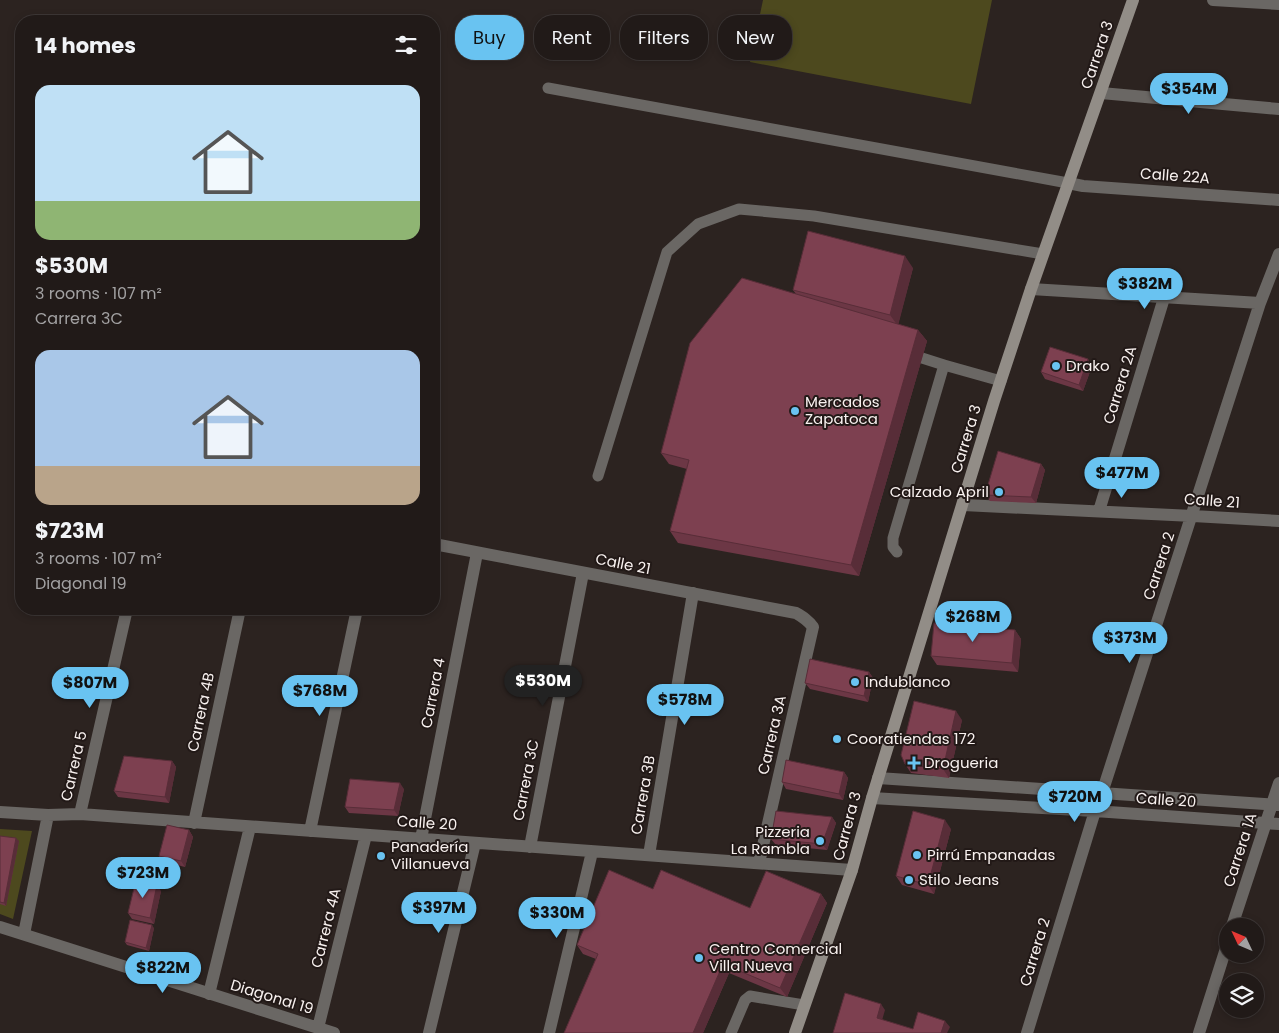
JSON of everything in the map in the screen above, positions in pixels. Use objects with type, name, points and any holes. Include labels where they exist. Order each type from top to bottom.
[{"type":"main road","name":"Carrera 3","points":[[795,1033],[852,870],[878,778],[1031,289],[1133,0]]},
{"type":"street","points":[[1213,0],[1279,4]]},
{"type":"street","points":[[1101,93],[1279,109]]},
{"type":"street","name":"Calle 22A","points":[[1068,183],[1083,186],[1279,200]]},
{"type":"street","name":"Carrera 2","points":[[1027,1033],[1095,811],[1193,516],[1260,303],[1279,254]]},
{"type":"street","points":[[1031,289],[1260,303]]},
{"type":"street","name":"Carrera 2A","points":[[1099,511],[1164,298]]},
{"type":"street","name":"Calle 21","points":[[963,505],[1279,521]]},
{"type":"street","name":"Calle 21","points":[[440,545],[796,613],[805,617]]},
{"type":"street","name":"Carrera 4","points":[[421,839],[477,553]]},
{"type":"street","name":"Carrera 3C","points":[[530,846],[583,573]]},
{"type":"street","name":"Carrera 3B","points":[[649,855],[693,593]]},
{"type":"street","name":"Carrera 5","points":[[80,814],[126,615]]},
{"type":"street","name":"Carrera 4B","points":[[194,823],[239,615]]},
{"type":"street","points":[[310,831],[356,615]]},
{"type":"street","name":"Carrera 3A","points":[[759,863],[813,627],[805,617]]},
{"type":"street","name":"Calle 20","points":[[878,778],[1276,805]]},
{"type":"street","name":"Carrera 1A","points":[[1235,918],[1265,824],[1276,805],[1279,783]]},
{"type":"street","name":"Calle 20","points":[[872,798],[1279,824]]},
{"type":"street","name":"Calle 20","points":[[0,812],[48,815],[80,814],[852,870]]},
{"type":"street","name":"Carrera 5","points":[[24,934],[48,815]]},
{"type":"street","points":[[209,994],[250,827]]},
{"type":"street","name":"Carrera 4A","points":[[318,1028],[366,835]]},
{"type":"street","points":[[429,1033],[475,842]]},
{"type":"street","points":[[549,1033],[592,852]]},
{"type":"street","name":"Diagonal 19","points":[[0,927],[334,1033]]},
{"type":"street","points":[[1199,1033],[1221,963]]},
{"type":"lane","points":[[548,88],[1068,183]]},
{"type":"lane","points":[[598,476],[667,252],[698,224],[740,208],[814,216],[1043,254]]},
{"type":"lane","points":[[922,358],[1001,382]]},
{"type":"lane","points":[[897,552],[893,547],[893,538],[944,365]]},
{"type":"lane","points":[[731,1033],[745,1000],[750,996],[804,1005]]},
{"type":"shaded area","points":[[763,0],[992,0],[971,104],[750,62],[750,60],[792,60],[792,15],[760,15]]},
{"type":"shaded area","points":[[0,829],[32,831],[13,919],[0,914]]},
{"type":"building","points":[[808,231],[905,256],[890,315],[793,290]]},
{"type":"building","name":"Mercados Zapatoca","points":[[742,278],[918,330],[851,565],[670,531],[689,460],[661,453],[690,343]]},
{"type":"building","points":[[1050,347],[1088,359],[1079,385],[1041,372]]},
{"type":"building","points":[[998,451],[1041,464],[1031,497],[985,495]]},
{"type":"building","points":[[934,623],[1015,630],[1012,663],[931,656]]},
{"type":"building","points":[[810,659],[869,672],[864,696],[805,683]]},
{"type":"building","points":[[914,701],[956,711],[943,769],[905,764],[901,755]]},
{"type":"building","points":[[124,756],[172,761],[165,797],[114,791]]},
{"type":"building","points":[[786,760],[844,772],[839,794],[782,782]]},
{"type":"building","points":[[350,779],[400,783],[394,810],[345,807]]},
{"type":"building","points":[[776,811],[832,817],[822,844],[771,839]]},
{"type":"building","points":[[913,811],[945,820],[928,885],[896,876]]},
{"type":"building","points":[[167,825],[189,830],[181,861],[159,856]]},
{"type":"building","points":[[0,836],[16,838],[4,903],[0,902]]},
{"type":"building","name":"Centro Comercial Villa Nueva","points":[[609,870],[653,889],[661,870],[750,908],[766,871],[821,894],[780,988],[723,964],[693,1033],[564,1033],[598,954],[577,945]]},
{"type":"building","points":[[136,880],[157,885],[150,918],[128,913]]},
{"type":"building","points":[[130,920],[152,925],[146,948],[125,942]]},
{"type":"building","points":[[845,993],[881,1004],[877,1018],[913,1029],[918,1012],[945,1021],[941,1033],[833,1033]]},
{"type":"place","name":"Drako","points":[[1056,366]]},
{"type":"place","name":"Mercados Zapatoca","points":[[795,411]]},
{"type":"place","name":"Calzado April","points":[[999,492]]},
{"type":"place","name":"Indublanco","points":[[855,682]]},
{"type":"place","name":"Cooratiendas 172","points":[[837,739]]},
{"type":"place","name":"Drogueria","points":[[914,763]]},
{"type":"place","name":"Pizzeria La Rambla","points":[[820,841]]},
{"type":"place","name":"Pirrú Empanadas","points":[[917,855]]},
{"type":"place","name":"Panadería Villanueva","points":[[381,856]]},
{"type":"place","name":"Stilo Jeans","points":[[909,880]]},
{"type":"place","name":"Centro Comercial Villa Nueva","points":[[699,958]]}]
